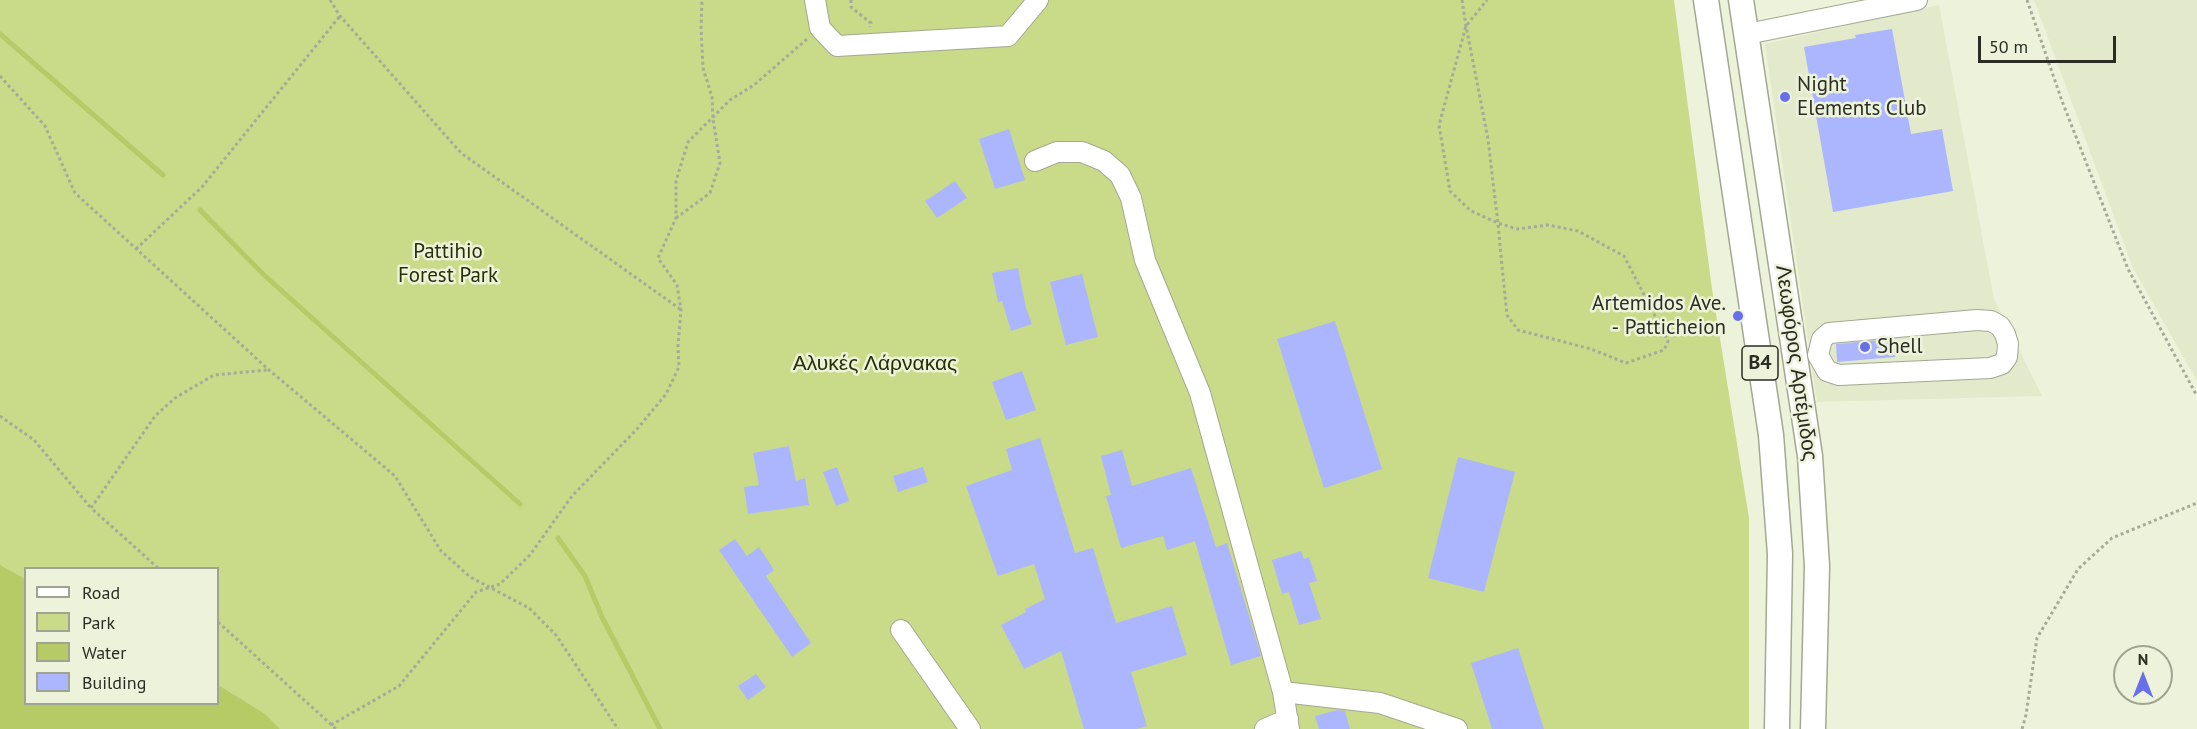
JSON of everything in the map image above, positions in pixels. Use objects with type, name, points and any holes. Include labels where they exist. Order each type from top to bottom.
[{"type":"main road","name":"Λεωφόρος Αρτέμιδος","points":[[1706,0],[1771,435],[1780,554],[1777,729]]},
{"type":"main road","name":"Λεωφόρος Αρτέμιδος","points":[[1741,0],[1810,456],[1817,566],[1813,729]]},
{"type":"street","points":[[816,0],[820,28],[837,46],[1008,36],[1038,0]]},
{"type":"street","points":[[1747,34],[1917,0]]},
{"type":"street","points":[[1035,161],[1057,152],[1082,152],[1104,161],[1120,176],[1131,198],[1145,260],[1200,393],[1283,693],[1288,724],[1265,729]]},
{"type":"street","points":[[1977,320],[1991,321],[2000,326],[2008,344],[2007,357],[2002,364],[1990,368],[1839,375],[1827,371],[1818,355],[1822,339],[1829,333],[1977,320]]},
{"type":"street","points":[[900,630],[970,729]]},
{"type":"street","points":[[1283,693],[1380,703],[1457,729]]},
{"type":"path","points":[[330,0],[340,16],[461,153],[681,310]]},
{"type":"path","points":[[676,218],[710,193],[720,163],[712,97],[703,68],[700,28],[702,0]]},
{"type":"path","points":[[851,0],[851,7],[871,23],[868,44]]},
{"type":"path","points":[[1462,0],[1466,26],[1488,139],[1498,223],[1508,315],[1518,330],[1591,349],[1626,363],[1664,350],[1668,341],[1624,256],[1578,231],[1548,225],[1517,229],[1498,223],[1471,211],[1450,190],[1439,125],[1466,26],[1487,0]]},
{"type":"path","points":[[2027,0],[2062,101],[2128,269],[2197,396]]},
{"type":"path","points":[[136,249],[202,187],[340,16]]},
{"type":"path","points":[[332,725],[399,686],[476,592],[500,584],[530,555],[572,496],[638,428],[666,394],[679,367],[681,310],[677,285],[658,258],[676,218],[676,181],[688,142],[730,100],[754,85],[820,28]]},
{"type":"path","points":[[0,76],[45,126],[75,193],[268,370],[395,477],[441,551],[470,576],[529,608],[556,634],[618,729]]},
{"type":"path","points":[[91,508],[154,416],[175,398],[214,375],[268,370]]},
{"type":"path","points":[[0,416],[34,440],[91,508],[157,567]]},
{"type":"path","points":[[2022,729],[2037,638],[2078,569],[2112,538],[2197,503]]},
{"type":"path","points":[[219,623],[336,729]]},
{"type":"shaded area","points":[[2034,0],[2197,0],[2197,381],[2133,268]]},
{"type":"shaded area","points":[[1939,5],[1994,299],[2042,396],[1817,402],[1765,44]]},
{"type":"green space","name":"Αλυκές Λάρνακας","points":[[0,0],[1674,0],[1712,289],[1749,518],[1749,729],[0,729]]},
{"type":"water","points":[[0,565],[24,578],[24,705],[219,705],[219,686],[265,714],[280,729],[0,729]]},
{"type":"building","points":[[1892,29],[1911,134],[1942,129],[1953,191],[1833,212],[1804,47]]},
{"type":"building","points":[[1009,129],[1025,180],[995,189],[979,139]]},
{"type":"building","points":[[955,181],[967,198],[937,218],[925,201]]},
{"type":"building","points":[[1018,268],[1026,308],[1032,324],[1011,331],[1002,301],[998,302],[992,273]]},
{"type":"building","points":[[1082,274],[1098,337],[1066,345],[1050,282]]},
{"type":"building","points":[[1335,321],[1382,469],[1324,488],[1277,339]]},
{"type":"building","name":"Shell","points":[[1893,339],[1895,357],[1837,362],[1836,344]]},
{"type":"building","points":[[1022,371],[1036,410],[1006,420],[992,382]]},
{"type":"building","points":[[1040,438],[1075,553],[1093,548],[1116,623],[1172,606],[1187,655],[1131,672],[1147,726],[1137,729],[1084,729],[1061,651],[1024,669],[1001,625],[1045,599],[1034,564],[998,576],[966,486],[1012,470],[1006,449]]},
{"type":"building","points":[[789,446],[796,481],[805,478],[809,505],[748,514],[744,487],[759,485],[753,453]]},
{"type":"building","points":[[1122,450],[1132,486],[1191,468],[1216,547],[1227,543],[1261,656],[1231,665],[1195,541],[1167,550],[1163,536],[1121,548],[1106,496],[1111,495],[1101,456]]},
{"type":"building","points":[[1458,457],[1515,472],[1484,592],[1428,578]]},
{"type":"building","points":[[837,467],[849,501],[836,506],[823,472]]},
{"type":"building","points":[[923,467],[928,482],[898,492],[893,476]]},
{"type":"building","points":[[735,539],[747,556],[759,547],[774,570],[766,576],[811,643],[792,657],[719,550]]},
{"type":"building","points":[[1301,551],[1304,559],[1309,557],[1317,581],[1309,583],[1321,619],[1299,625],[1289,592],[1282,594],[1272,560]]},
{"type":"building","points":[[1518,648],[1544,729],[1492,729],[1471,663]]},
{"type":"building","points":[[756,674],[766,687],[748,700],[738,686]]},
{"type":"building","points":[[1337,710],[1345,711],[1350,729],[1319,729],[1315,716]]},
{"type":"waterway","points":[[0,34],[163,175]]},
{"type":"waterway","points":[[200,210],[264,275],[520,504]]},
{"type":"waterway","points":[[558,538],[585,576],[602,617],[660,729]]},
{"type":"place","name":"Night Elements Club","points":[[1785,97]]},
{"type":"place","name":"Artemidos Ave. - Patticheion","points":[[1738,316]]},
{"type":"place","name":"Shell","points":[[1865,347]]},
{"type":"park label","name":"Pattihio Forest Park","points":[[448,264]]}]
